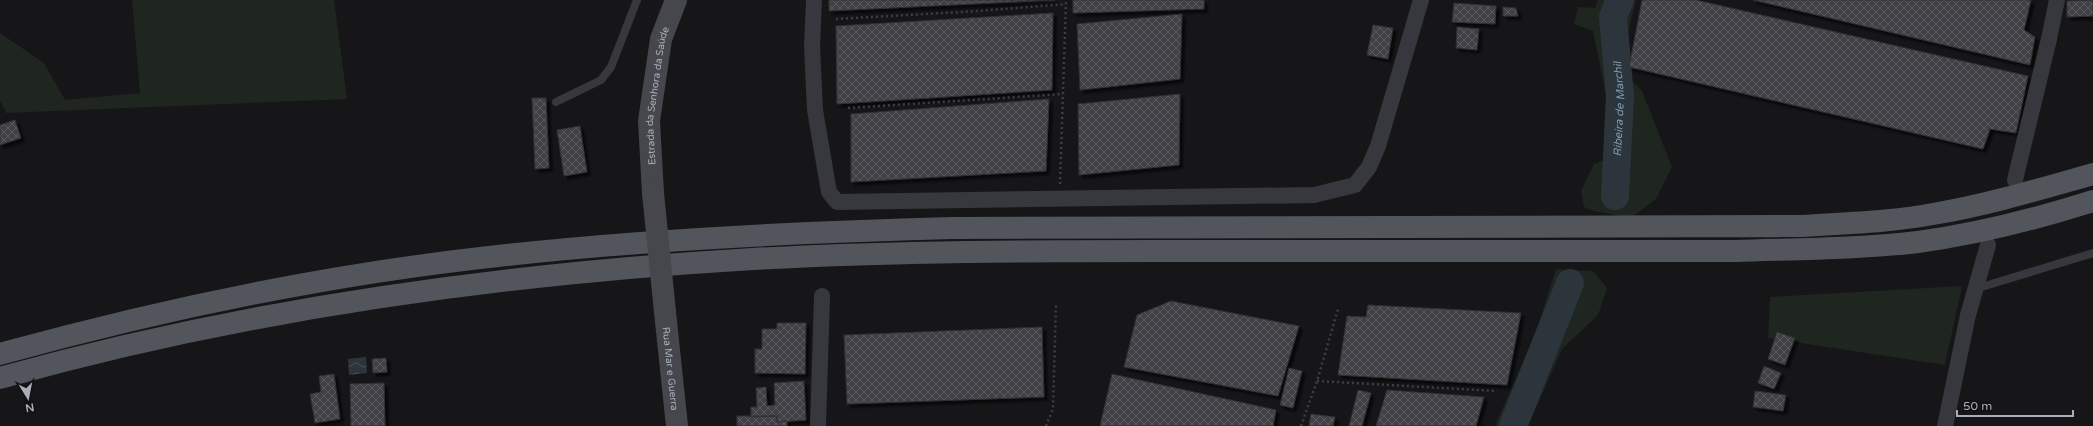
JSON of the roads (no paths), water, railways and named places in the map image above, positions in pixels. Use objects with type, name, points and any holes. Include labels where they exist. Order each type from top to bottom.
[{"type":"main road","points":[[0,354],[165,312],[271,290],[380,272],[497,256],[696,239],[830,231],[952,228],[1802,226],[1879,222],[1933,214],[1992,202],[2018,187],[2093,174]]},
{"type":"main road","points":[[0,378],[155,340],[282,313],[435,289],[634,267],[756,258],[1018,251],[1736,251],[1837,249],[1984,238],[2008,226],[2093,201]]},
{"type":"street","name":"Estrada da Senhora da Saúde","points":[[665,312],[652,193],[649,121],[661,39],[676,0]]},
{"type":"street","points":[[814,0],[812,46],[815,110],[830,192],[837,202],[1314,194],[1355,185],[1369,167],[1378,146],[1421,0]]},
{"type":"street","points":[[2018,187],[2057,0]]},
{"type":"street","points":[[1945,426],[1975,289],[1984,238]]},
{"type":"street","points":[[818,426],[822,296]]},
{"type":"street","name":"Rua Mar e Guerra","points":[[665,312],[677,426]]},
{"type":"lane","points":[[556,102],[601,80],[611,67],[637,0]]},
{"type":"lane","points":[[1975,289],[2093,253]]},
{"type":"water","points":[[366,357],[367,373],[349,375],[348,359]]},
{"type":"waterway","name":"Ribeira de Marchil","points":[[1615,196],[1620,96],[1613,17],[1620,0]]},
{"type":"waterway","name":"Ribeira de Marchil","points":[[1513,426],[1570,283]]}]
